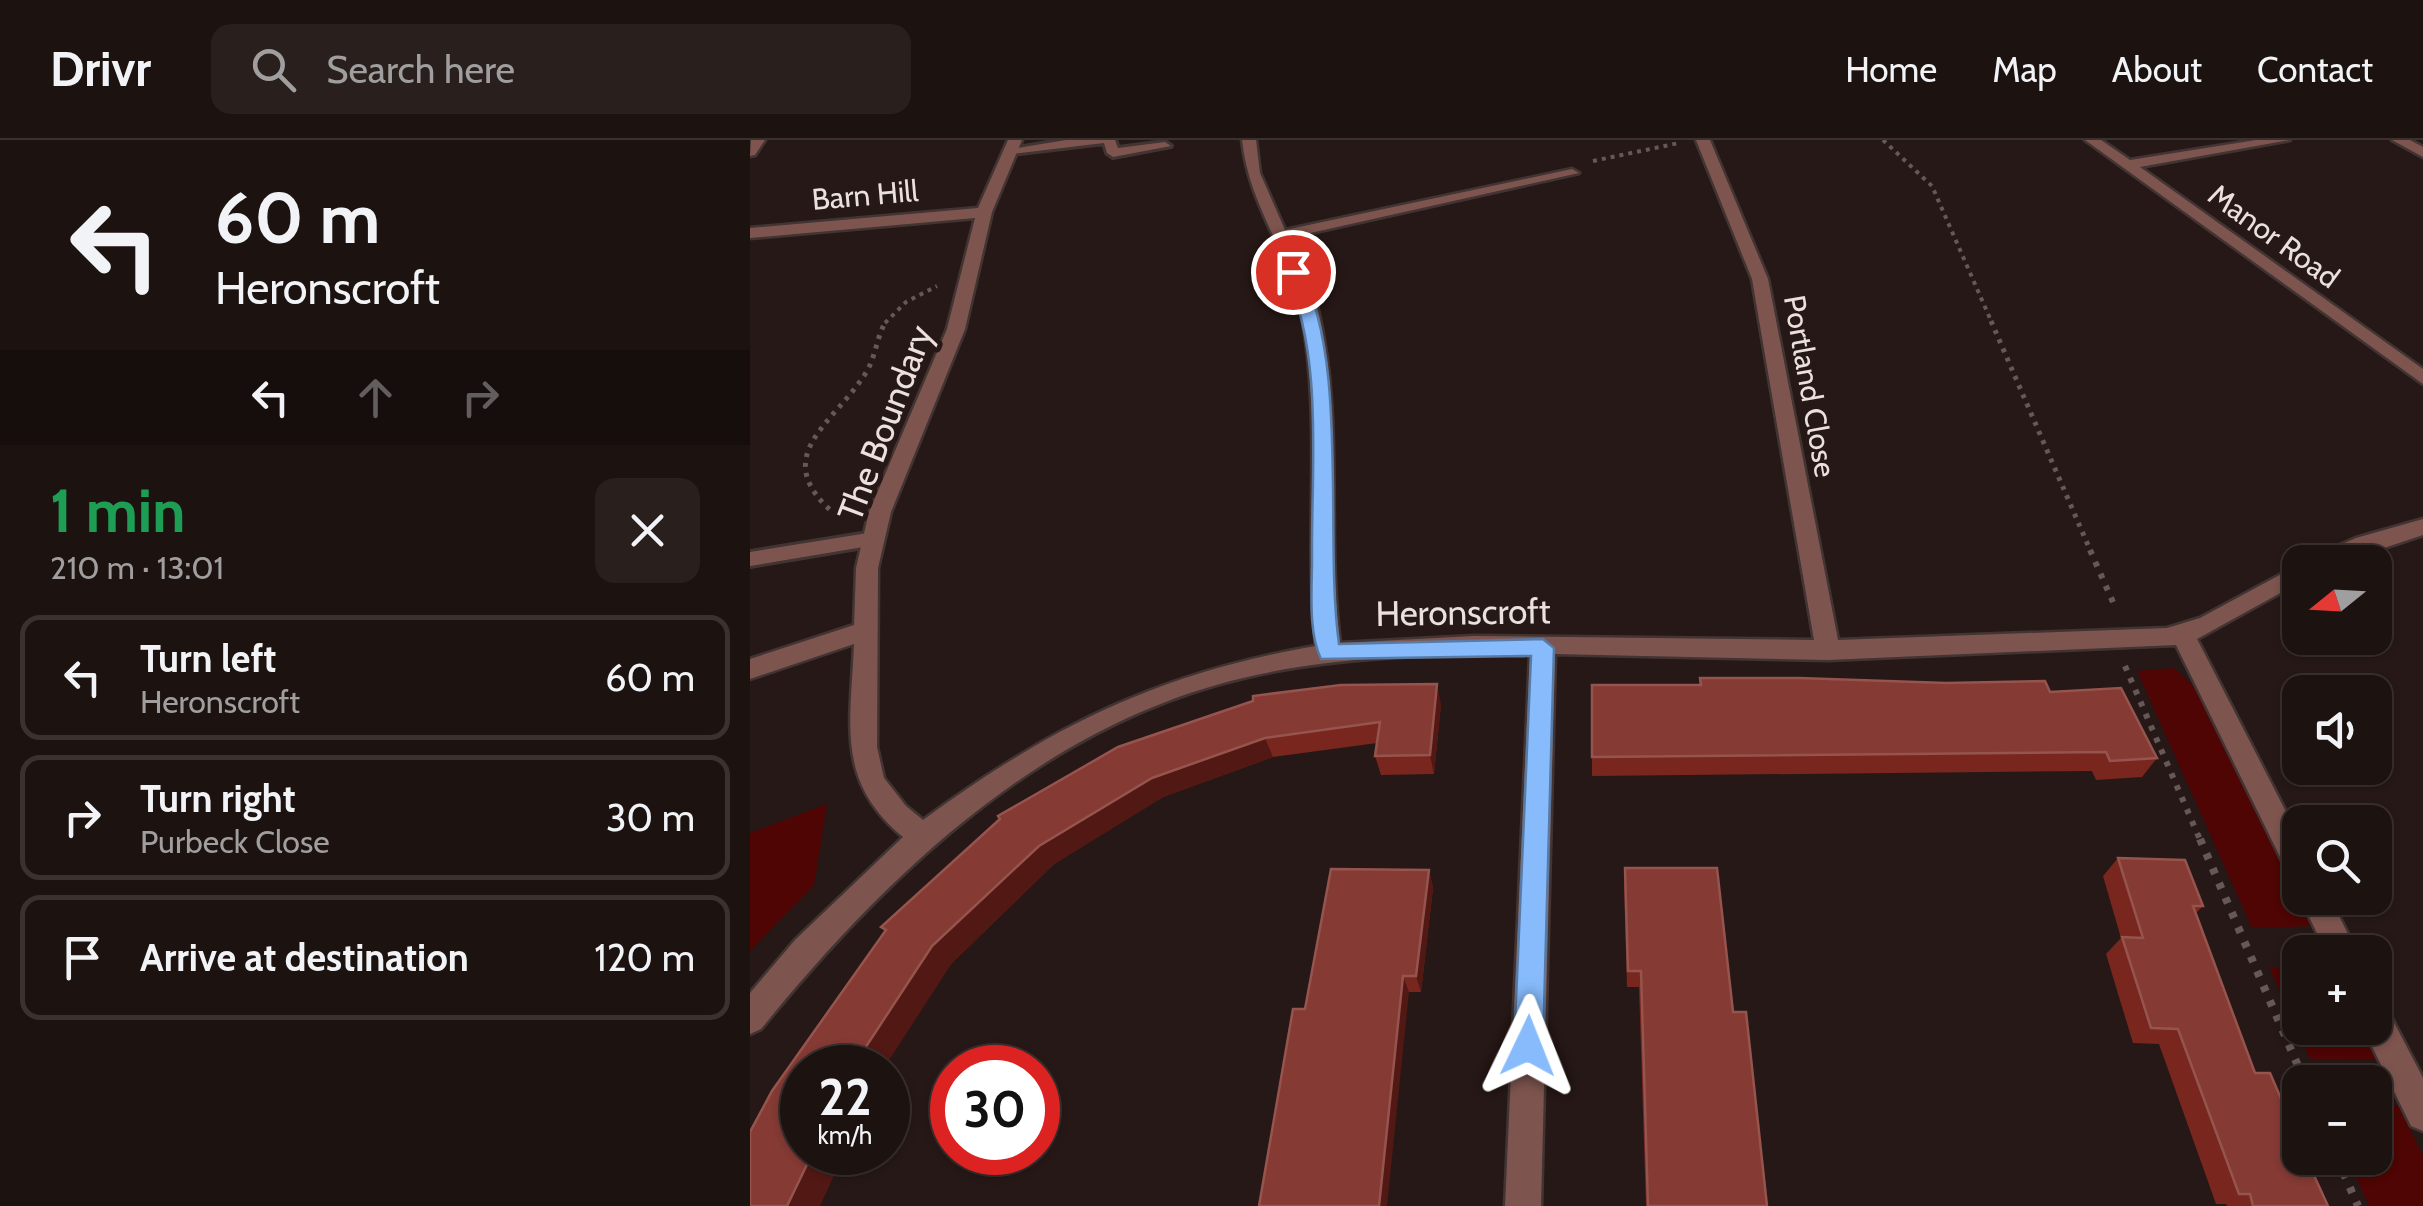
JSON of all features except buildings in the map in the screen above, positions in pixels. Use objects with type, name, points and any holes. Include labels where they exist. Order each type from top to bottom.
[{"type":"street","points":[[750,152],[758,140]]},
{"type":"street","points":[[1250,140],[1253,173],[1309,307],[1320,383],[1323,603],[1329,653]]},
{"type":"street","name":"Portland Close","points":[[1703,140],[1760,279],[1828,650]]},
{"type":"street","name":"Manor Road","points":[[2092,140],[2423,378]]},
{"type":"street","points":[[2127,164],[2282,140]]},
{"type":"street","points":[[2399,140],[2423,153]]},
{"type":"street","name":"The Boundary","points":[[923,837],[896,816],[872,782],[864,747],[868,568],[880,512],[956,329],[984,212],[1013,145]]},
{"type":"street","points":[[1277,236],[1572,173]]},
{"type":"street","name":"Barn Hill","points":[[750,233],[984,212]]},
{"type":"street","points":[[2362,545],[2423,527]]},
{"type":"street","points":[[2282,582],[2183,635],[2282,832]]},
{"type":"street","points":[[750,668],[868,630]]},
{"type":"street","name":"Heronscroft","points":[[750,1018],[793,963],[863,888],[1003,774],[1087,724],[1209,679],[1257,666],[1329,653],[1543,648],[1828,650],[2183,635]]},
{"type":"street","points":[[1523,1206],[1543,648]]},
{"type":"street","points":[[2388,1045],[2423,1114]]},
{"type":"lane","points":[[1013,145],[1100,140]]},
{"type":"lane","points":[[1109,140],[1112,152],[1165,146]]},
{"type":"lane","points":[[750,559],[874,539]]},
{"type":"path","points":[[1572,173],[1578,164],[1690,140]]},
{"type":"path","points":[[1882,140],[1932,186],[2298,1065]]},
{"type":"path","points":[[874,539],[819,504],[804,485],[803,463],[834,406],[861,379],[876,355],[883,326],[920,294],[970,271]]},
{"type":"path","points":[[2344,1175],[2358,1206]]},
{"type":"shaded area","points":[[2174,668],[2201,693],[2282,860],[2282,915],[2309,915],[2314,926],[2252,928],[2137,671]]},
{"type":"shaded area","points":[[827,804],[814,885],[750,951],[750,833]]},
{"type":"shaded area","points":[[2269,967],[2282,967],[2282,996]]},
{"type":"shaded area","points":[[2304,1045],[2372,1045],[2379,1060],[2310,1059]]},
{"type":"shaded area","points":[[2392,1105],[2398,1105],[2423,1156],[2423,1206],[2369,1206],[2355,1175],[2392,1175]]},
{"type":"route","points":[[1293,272],[1309,307],[1320,383],[1323,603],[1329,653],[1543,648],[1528,1046]]}]
